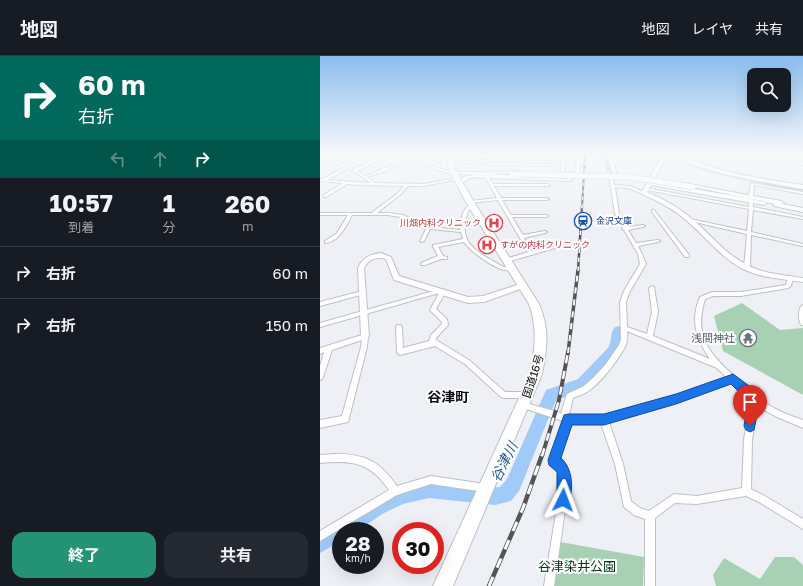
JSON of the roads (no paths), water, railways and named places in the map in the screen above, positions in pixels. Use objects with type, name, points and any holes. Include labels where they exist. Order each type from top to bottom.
[{"type":"highway","name":"国道16号","points":[[443,586],[525,400],[539,361],[542,336],[537,310],[510,264],[471,204],[458,180]]},
{"type":"street","points":[[321,180],[346,183],[424,185],[449,180]]},
{"type":"street","points":[[369,180],[373,183]]},
{"type":"street","points":[[489,180],[531,254]]},
{"type":"street","points":[[549,586],[565,483],[563,469],[554,460],[566,419],[570,396],[590,386],[619,353],[624,340],[623,302],[626,291],[642,264],[640,254],[624,229],[615,210],[612,180]]},
{"type":"street","points":[[624,180],[693,188],[803,208]]},
{"type":"street","points":[[642,180],[773,204]]},
{"type":"street","points":[[764,180],[803,187]]},
{"type":"street","points":[[646,191],[651,181]]},
{"type":"street","points":[[325,196],[346,183]]},
{"type":"street","points":[[373,214],[378,208],[402,193],[407,184]]},
{"type":"street","points":[[747,268],[752,184],[803,193]]},
{"type":"street","points":[[492,185],[548,185]]},
{"type":"street","points":[[613,186],[629,187],[803,218]]},
{"type":"street","points":[[693,188],[773,204],[803,208]]},
{"type":"street","points":[[646,191],[690,220],[711,244],[747,268],[803,280]]},
{"type":"street","points":[[402,193],[406,197]]},
{"type":"street","points":[[547,199],[499,199],[471,204],[466,210],[461,231],[471,250],[504,269],[510,264],[531,254],[552,247]]},
{"type":"street","points":[[751,199],[781,203]]},
{"type":"street","points":[[653,211],[687,256]]},
{"type":"street","points":[[320,214],[373,214],[401,216],[429,228],[461,231]]},
{"type":"street","points":[[327,242],[339,234],[351,214]]},
{"type":"street","points":[[510,216],[546,216]]},
{"type":"street","points":[[690,220],[803,245]]},
{"type":"street","points":[[624,229],[643,226]]},
{"type":"street","points":[[422,241],[429,228]]},
{"type":"street","points":[[521,237],[545,232]]},
{"type":"street","points":[[423,264],[443,257],[435,246],[465,240]]},
{"type":"street","points":[[634,245],[658,241]]},
{"type":"street","points":[[320,424],[345,419],[364,347],[362,264],[369,258],[382,255],[391,260],[396,278],[468,300],[484,299],[523,285]]},
{"type":"street","points":[[790,278],[788,286],[740,294],[712,292],[702,298],[697,315],[699,332],[703,344],[717,365],[745,388],[754,400],[803,424]]},
{"type":"street","points":[[650,336],[654,312],[652,288]]},
{"type":"street","points":[[320,325],[442,291]]},
{"type":"street","points":[[432,344],[433,337],[445,325],[445,321],[434,310],[442,291]]},
{"type":"street","points":[[320,304],[362,293]]},
{"type":"street","points":[[803,307],[800,313],[803,323]]},
{"type":"street","points":[[399,327],[400,352],[436,343],[468,362],[504,396],[525,400],[540,411],[566,419],[604,420],[676,399],[733,379]]},
{"type":"street","points":[[624,328],[650,336],[678,350],[717,365]]},
{"type":"street","points":[[320,351],[364,336]]},
{"type":"street","points":[[320,377],[329,348]]},
{"type":"street","points":[[746,492],[748,440],[754,400]]},
{"type":"street","points":[[604,420],[619,464],[627,504],[636,512],[650,516]]},
{"type":"street","points":[[320,459],[340,457],[368,464],[378,470],[395,491]]},
{"type":"street","points":[[320,536],[395,491],[431,480],[484,493]]},
{"type":"street","points":[[650,516],[674,498],[696,500],[746,492],[762,499],[803,524]]},
{"type":"street","points":[[650,516],[650,586]]},
{"type":"waterway","points":[[749,180],[803,191]]},
{"type":"waterway","name":"谷津川","points":[[320,543],[378,507],[401,496],[429,489],[495,496],[505,495],[513,485],[551,395],[583,383],[613,352],[617,345],[618,331]]},
{"type":"railway","points":[[582,207],[584,180]]},
{"type":"railway","points":[[578,271],[582,206]]},
{"type":"railway","points":[[568,353],[578,270]]},
{"type":"railway","points":[[542,456],[559,400],[568,352]]},
{"type":"railway","points":[[489,586],[523,508],[542,455]]},
{"type":"place","name":"金沢文庫","points":[[583,221]]},
{"type":"place","name":"川畑内科クリニック","points":[[494,223]]},
{"type":"place","name":"すがの内科クリニック","points":[[487,245]]},
{"type":"place","name":"浅間神社","points":[[748,338]]},
{"type":"district","name":"谷津町","points":[[448,397]]},
{"type":"park label","name":"谷津染井公園","points":[[577,566]]}]
